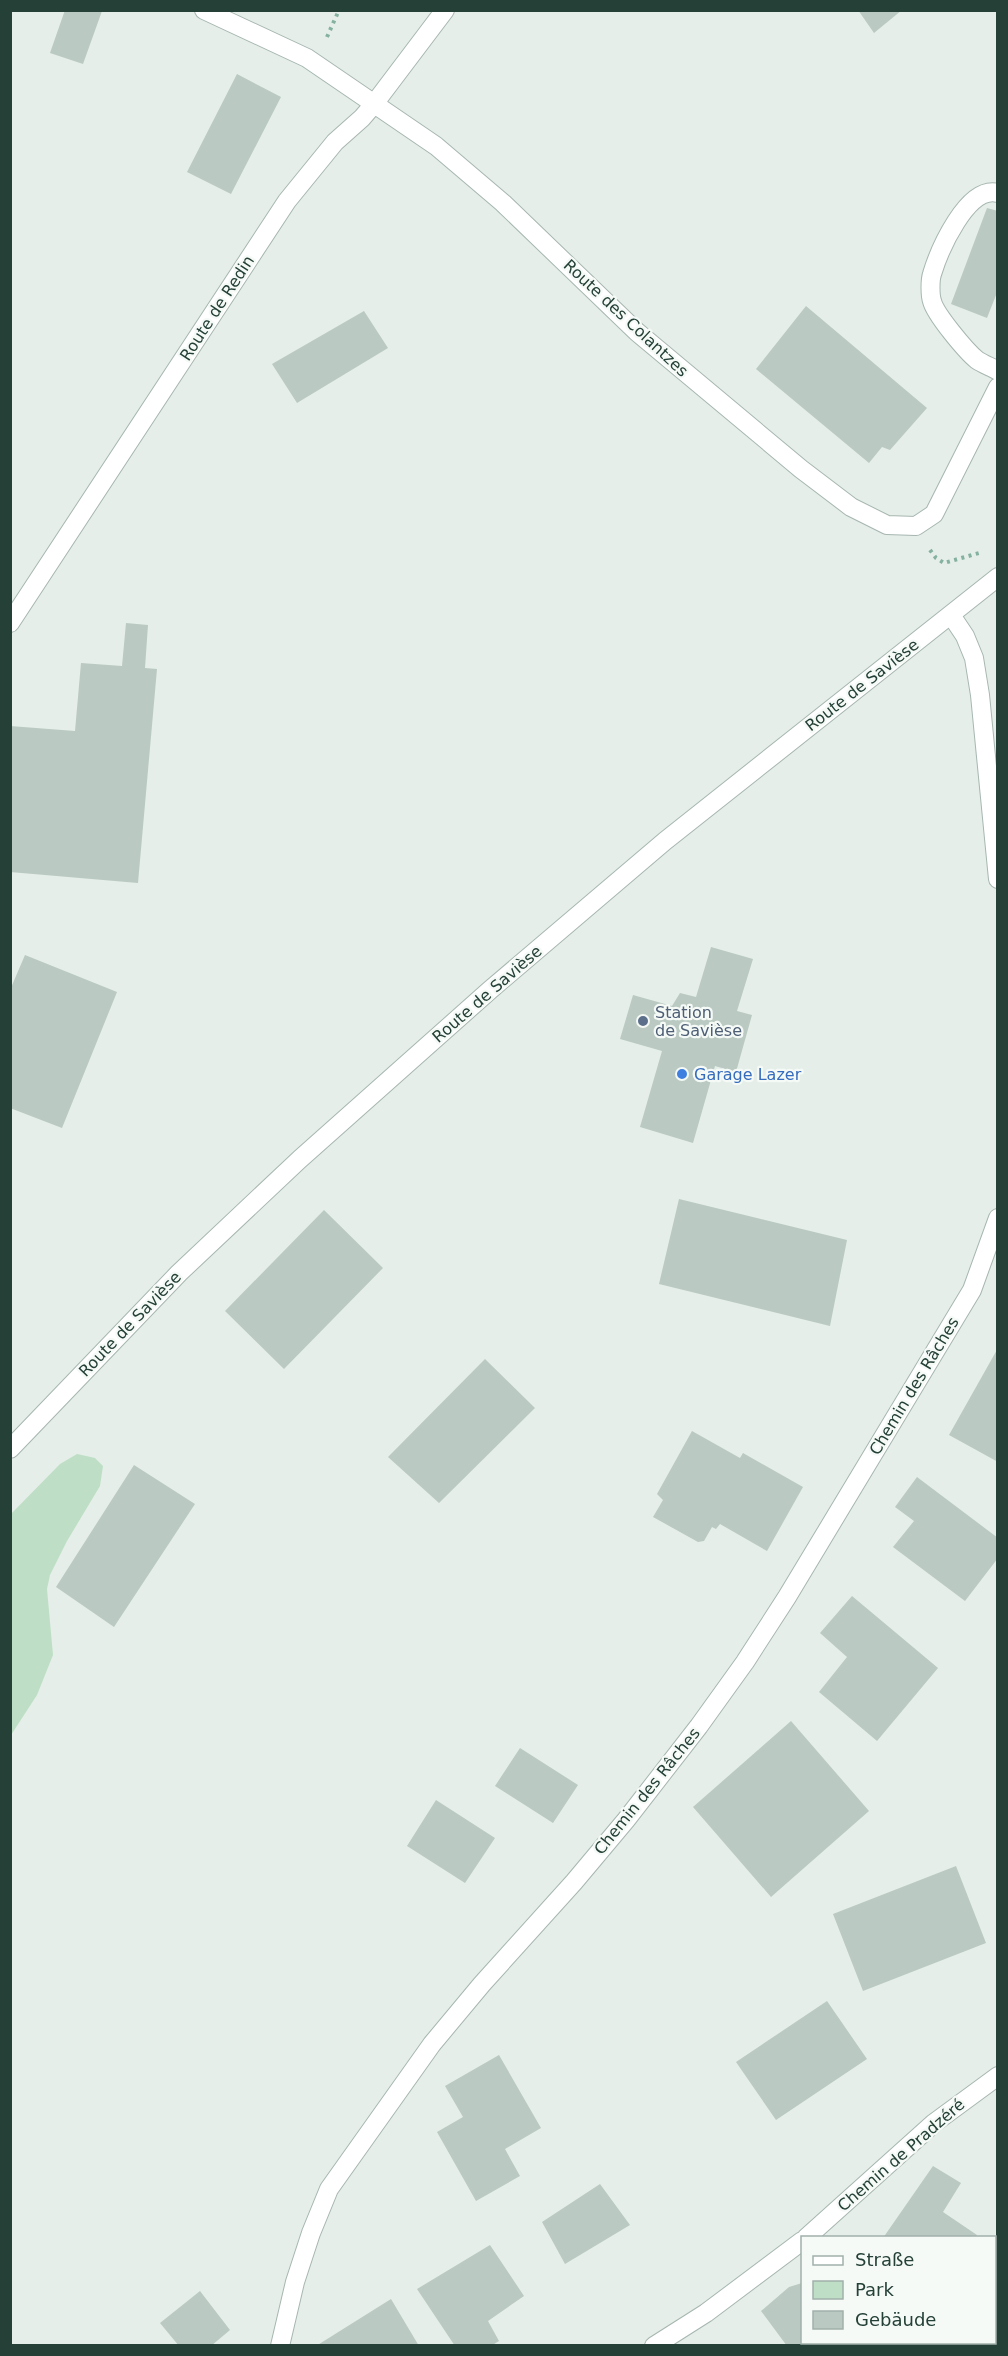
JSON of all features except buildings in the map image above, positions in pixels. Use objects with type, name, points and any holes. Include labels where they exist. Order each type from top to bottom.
[{"type":"street","name":"Route des Colantzes","points":[[204,10],[307,58],[436,146],[494,196],[637,332],[801,469],[851,507],[887,525],[916,526]]},
{"type":"street","name":"Route de Redin","points":[[10,623],[286,201],[335,142],[374,104],[445,10]]},
{"type":"street","points":[[998,193],[993,192],[976,198],[959,214],[931,276],[932,302],[950,330],[977,360],[998,371]]},
{"type":"street","points":[[916,526],[934,514],[998,387]]},
{"type":"street","name":"Route de Savièse","points":[[10,1449],[179,1273],[300,1159],[481,998],[665,841],[998,577]]},
{"type":"street","points":[[951,615],[965,636],[974,658],[980,695],[998,879]]},
{"type":"street","name":"Chemin des Râches","points":[[280,2346],[295,2282],[329,2189],[432,2044],[626,1820],[746,1662],[788,1597],[972,1290],[998,1218]]},
{"type":"street","name":"Chemin de Pradzéré","points":[[808,2236],[934,2123],[998,2076]]},
{"type":"street","points":[[654,2346],[706,2313],[801,2242]]},
{"type":"path","points":[[916,526],[928,549],[936,558],[944,562],[986,550]]},
{"type":"green space","points":[[77,1454],[95,1458],[103,1466],[100,1486],[67,1541],[50,1575],[47,1589],[53,1655],[37,1695],[11,1735],[11,1514],[60,1464]]},
{"type":"place","name":"Station de Savièse","points":[[643,1021]]},
{"type":"place","name":"Garage Lazer","points":[[682,1074]]}]
